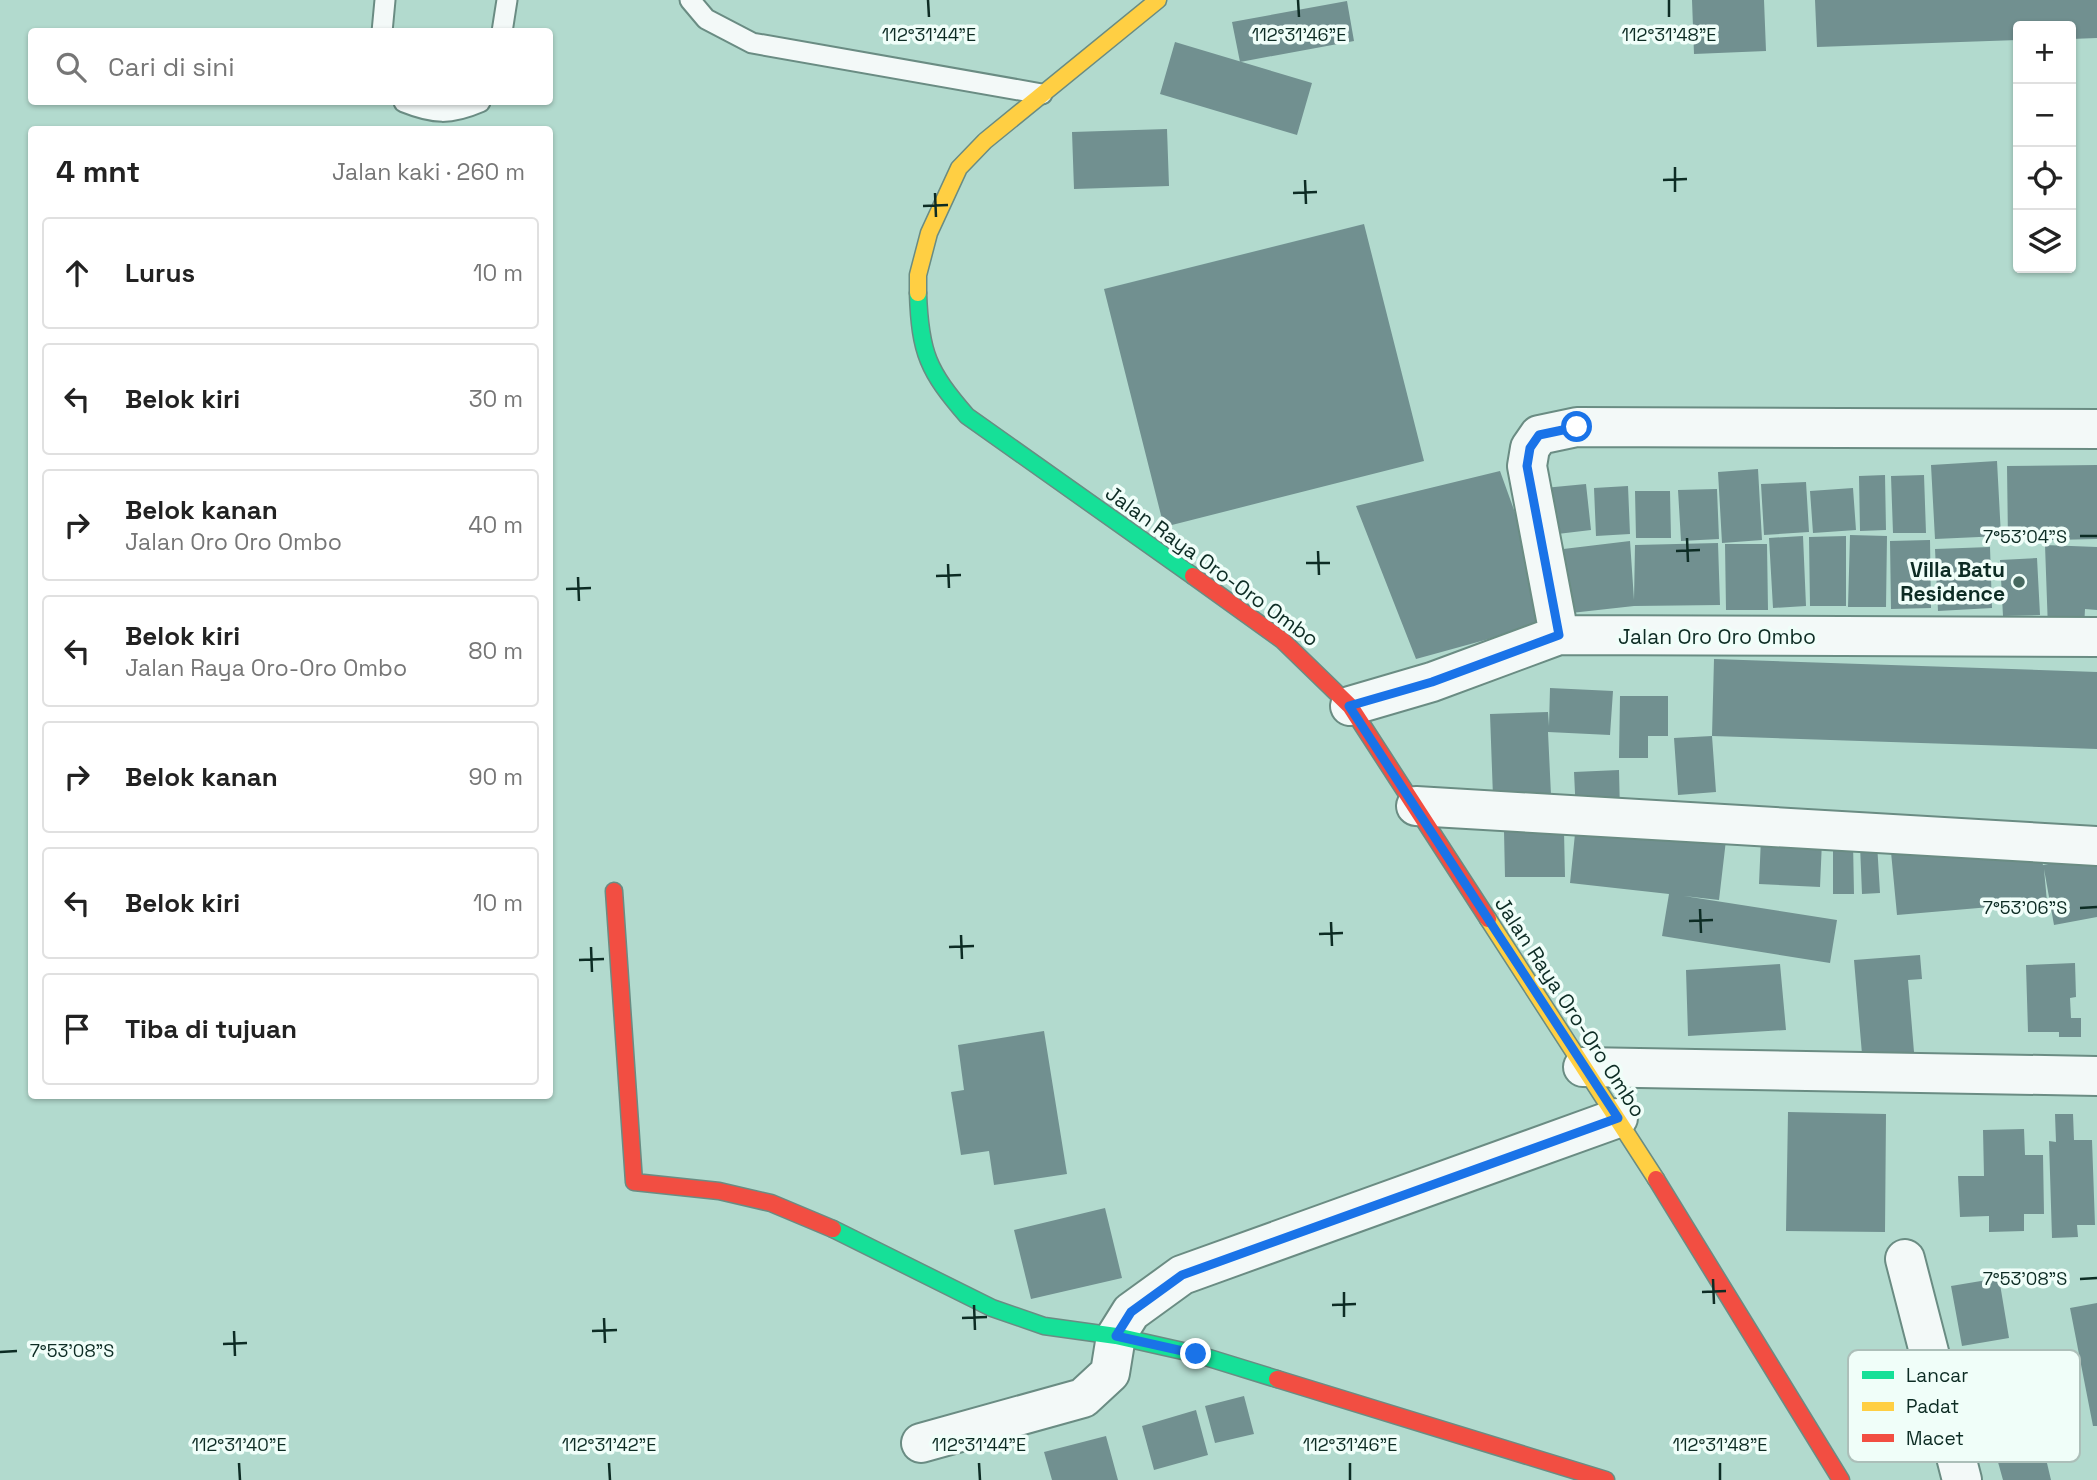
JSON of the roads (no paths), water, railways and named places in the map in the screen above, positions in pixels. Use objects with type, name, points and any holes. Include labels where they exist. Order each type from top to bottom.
[{"type":"main road","name":"Jalan Raya Oro-Oro Ombo","points":[[1158,0],[985,141],[959,168],[929,233],[918,275],[923,351],[938,383],[967,416],[1282,640],[1311,664],[1349,706],[1618,1118],[1841,1480]]},
{"type":"main road","points":[[614,891],[635,1182],[719,1191],[771,1203],[854,1237],[992,1308],[1044,1326],[1116,1336],[1196,1354],[1606,1480]]},
{"type":"street","points":[[1559,635],[1527,466],[1530,448],[1539,435],[1577,427],[2097,429]]},
{"type":"street","name":"Jalan Oro Oro Ombo","points":[[1349,706],[1432,682],[1559,635],[2097,637]]},
{"type":"street","points":[[1416,806],[2097,846]]},
{"type":"street","points":[[1583,1067],[2097,1076]]},
{"type":"street","points":[[921,1443],[1083,1398],[1110,1373],[1116,1336],[1131,1312],[1182,1275],[1618,1118]]},
{"type":"street","points":[[1905,1259],[1928,1350]]},
{"type":"street","points":[[1957,1462],[1962,1480]]},
{"type":"lane","points":[[382,28],[385,0]]},
{"type":"lane","points":[[503,28],[507,0]]},
{"type":"lane","points":[[690,0],[706,19],[752,43],[1043,94]]},
{"type":"lane","points":[[411,105],[426,111],[458,112],[473,105]]},
{"type":"place","name":"Villa Batu Residence","points":[[2019,582]]}]
